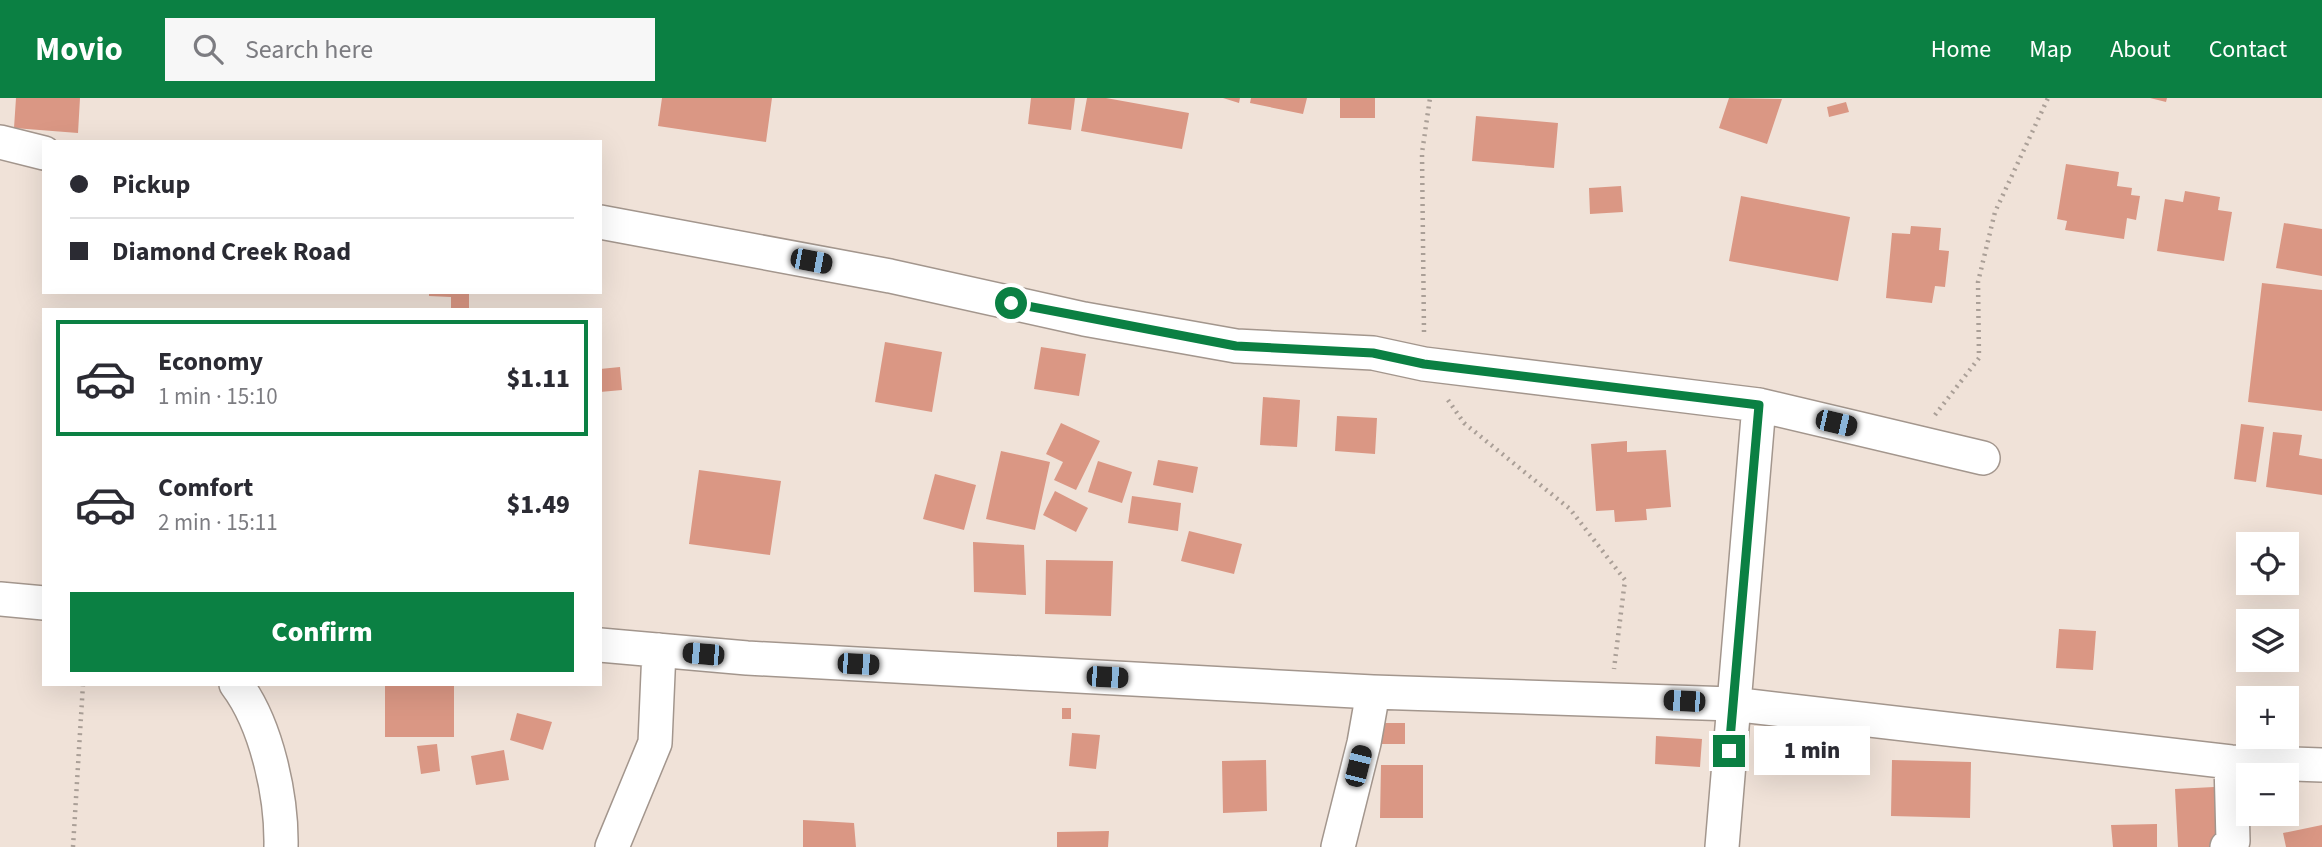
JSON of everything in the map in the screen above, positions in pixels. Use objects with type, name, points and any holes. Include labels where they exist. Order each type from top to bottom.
[{"type":"street","points":[[0,142],[42,152]]},
{"type":"street","points":[[602,222],[891,276],[1084,319],[1236,346],[1373,353],[1424,364],[1759,405],[1983,458]]},
{"type":"street","points":[[1722,847],[1759,405]]},
{"type":"street","points":[[0,599],[42,603]]},
{"type":"street","points":[[602,645],[747,658],[1373,692],[1732,704],[2231,762],[2322,765]]},
{"type":"street","points":[[612,847],[655,743],[659,650]]},
{"type":"street","points":[[237,686],[266,742],[281,830],[281,847]]},
{"type":"street","points":[[1338,847],[1364,743],[1373,692]]},
{"type":"street","points":[[2228,847],[2233,841],[2231,762]]},
{"type":"path","points":[[1914,441],[1979,358],[1978,282],[1995,212],[2048,98]]},
{"type":"path","points":[[73,847],[83,686]]},
{"type":"building","points":[[16,98],[80,98],[78,133],[14,128]]},
{"type":"building","points":[[662,98],[772,98],[766,142],[658,126]]},
{"type":"building","points":[[1031,98],[1075,98],[1071,130],[1028,124]]},
{"type":"building","points":[[1087,98],[1106,98],[1189,113],[1182,149],[1081,131]]},
{"type":"building","points":[[1223,98],[1240,98],[1239,103]]},
{"type":"building","points":[[1251,98],[1307,98],[1303,114],[1250,103]]},
{"type":"building","points":[[1340,98],[1375,98],[1375,118],[1340,118]]},
{"type":"building","points":[[1729,98],[1782,99],[1767,144],[1719,128]]},
{"type":"building","points":[[2150,98],[2167,98],[2166,102]]},
{"type":"building","points":[[1846,102],[1849,112],[1829,117],[1827,107]]},
{"type":"building","points":[[1476,116],[1558,123],[1554,168],[1472,161]]},
{"type":"building","points":[[2066,164],[2119,172],[2117,186],[2132,188],[2131,195],[2140,196],[2136,220],[2127,218],[2124,239],[2065,230],[2067,221],[2057,219]]},
{"type":"building","points":[[1621,186],[1623,212],[1590,214],[1589,188]]},
{"type":"building","points":[[2185,191],[2220,197],[2218,210],[2232,212],[2224,261],[2157,251],[2165,199],[2183,202]]},
{"type":"building","points":[[1741,196],[1850,217],[1838,281],[1729,261]]},
{"type":"building","points":[[2284,223],[2322,229],[2322,276],[2276,268]]},
{"type":"building","points":[[1911,226],[1941,228],[1939,250],[1949,251],[1945,287],[1935,286],[1932,303],[1886,298],[1892,233],[1910,234]]},
{"type":"building","points":[[2262,283],[2322,290],[2322,411],[2248,402]]},
{"type":"building","points":[[469,294],[469,308],[451,308],[451,297],[429,296]]},
{"type":"building","points":[[885,342],[942,352],[932,412],[875,402]]},
{"type":"building","points":[[1041,347],[1086,354],[1079,396],[1034,389]]},
{"type":"building","points":[[620,367],[622,390],[602,392],[602,369]]},
{"type":"building","points":[[1263,397],[1300,400],[1297,447],[1260,445]]},
{"type":"building","points":[[1337,416],[1377,418],[1375,454],[1335,451]]},
{"type":"building","points":[[1061,423],[1100,441],[1076,490],[1054,480],[1063,462],[1046,454]]},
{"type":"building","points":[[2241,424],[2264,427],[2256,482],[2234,479]]},
{"type":"building","points":[[2273,432],[2302,435],[2299,455],[2322,459],[2322,495],[2266,487]]},
{"type":"building","points":[[1627,441],[1627,452],[1666,450],[1671,507],[1646,509],[1647,520],[1615,522],[1614,510],[1596,511],[1591,444]]},
{"type":"building","points":[[1001,451],[1050,462],[1035,530],[986,519]]},
{"type":"building","points":[[1158,460],[1198,467],[1193,493],[1153,485]]},
{"type":"building","points":[[1098,461],[1132,472],[1122,503],[1088,492]]},
{"type":"building","points":[[699,470],[781,481],[770,555],[689,544]]},
{"type":"building","points":[[935,474],[976,485],[964,530],[923,519]]},
{"type":"building","points":[[1055,491],[1088,508],[1076,532],[1043,515]]},
{"type":"building","points":[[1132,496],[1181,503],[1178,531],[1128,523]]},
{"type":"building","points":[[1189,531],[1242,544],[1234,574],[1181,561]]},
{"type":"building","points":[[973,542],[1024,545],[1026,595],[974,592]]},
{"type":"building","points":[[1046,560],[1113,561],[1111,616],[1045,614]]},
{"type":"building","points":[[2059,629],[2096,631],[2093,670],[2056,668]]},
{"type":"building","points":[[385,686],[454,686],[454,737],[385,737]]},
{"type":"building","points":[[1062,708],[1071,708],[1071,719],[1062,719]]},
{"type":"building","points":[[517,713],[552,722],[543,750],[510,740]]},
{"type":"building","points":[[1379,723],[1405,723],[1405,744],[1379,744]]},
{"type":"building","points":[[1072,733],[1100,735],[1096,769],[1069,766]]},
{"type":"building","points":[[1656,736],[1702,739],[1700,767],[1655,764]]},
{"type":"building","points":[[437,744],[440,771],[421,774],[417,746]]},
{"type":"building","points":[[504,750],[509,780],[476,785],[471,756]]},
{"type":"building","points":[[1810,752],[1833,753],[1832,772],[1808,771]]},
{"type":"building","points":[[1266,760],[1267,811],[1223,813],[1222,761]]},
{"type":"building","points":[[1892,760],[1971,762],[1970,818],[1891,816]]},
{"type":"building","points":[[1381,765],[1423,765],[1423,818],[1380,818]]},
{"type":"building","points":[[2214,787],[2218,847],[2178,847],[2175,789]]},
{"type":"building","points":[[803,820],[854,823],[856,847],[803,847]]},
{"type":"building","points":[[2157,824],[2157,847],[2113,847],[2111,825]]},
{"type":"building","points":[[2322,825],[2322,847],[2286,847],[2283,833]]},
{"type":"building","points":[[1109,831],[1108,847],[1057,847],[1057,832]]},
{"type":"route","points":[[1011,303],[1236,346],[1373,353],[1424,364],[1759,405],[1729,751]]}]
